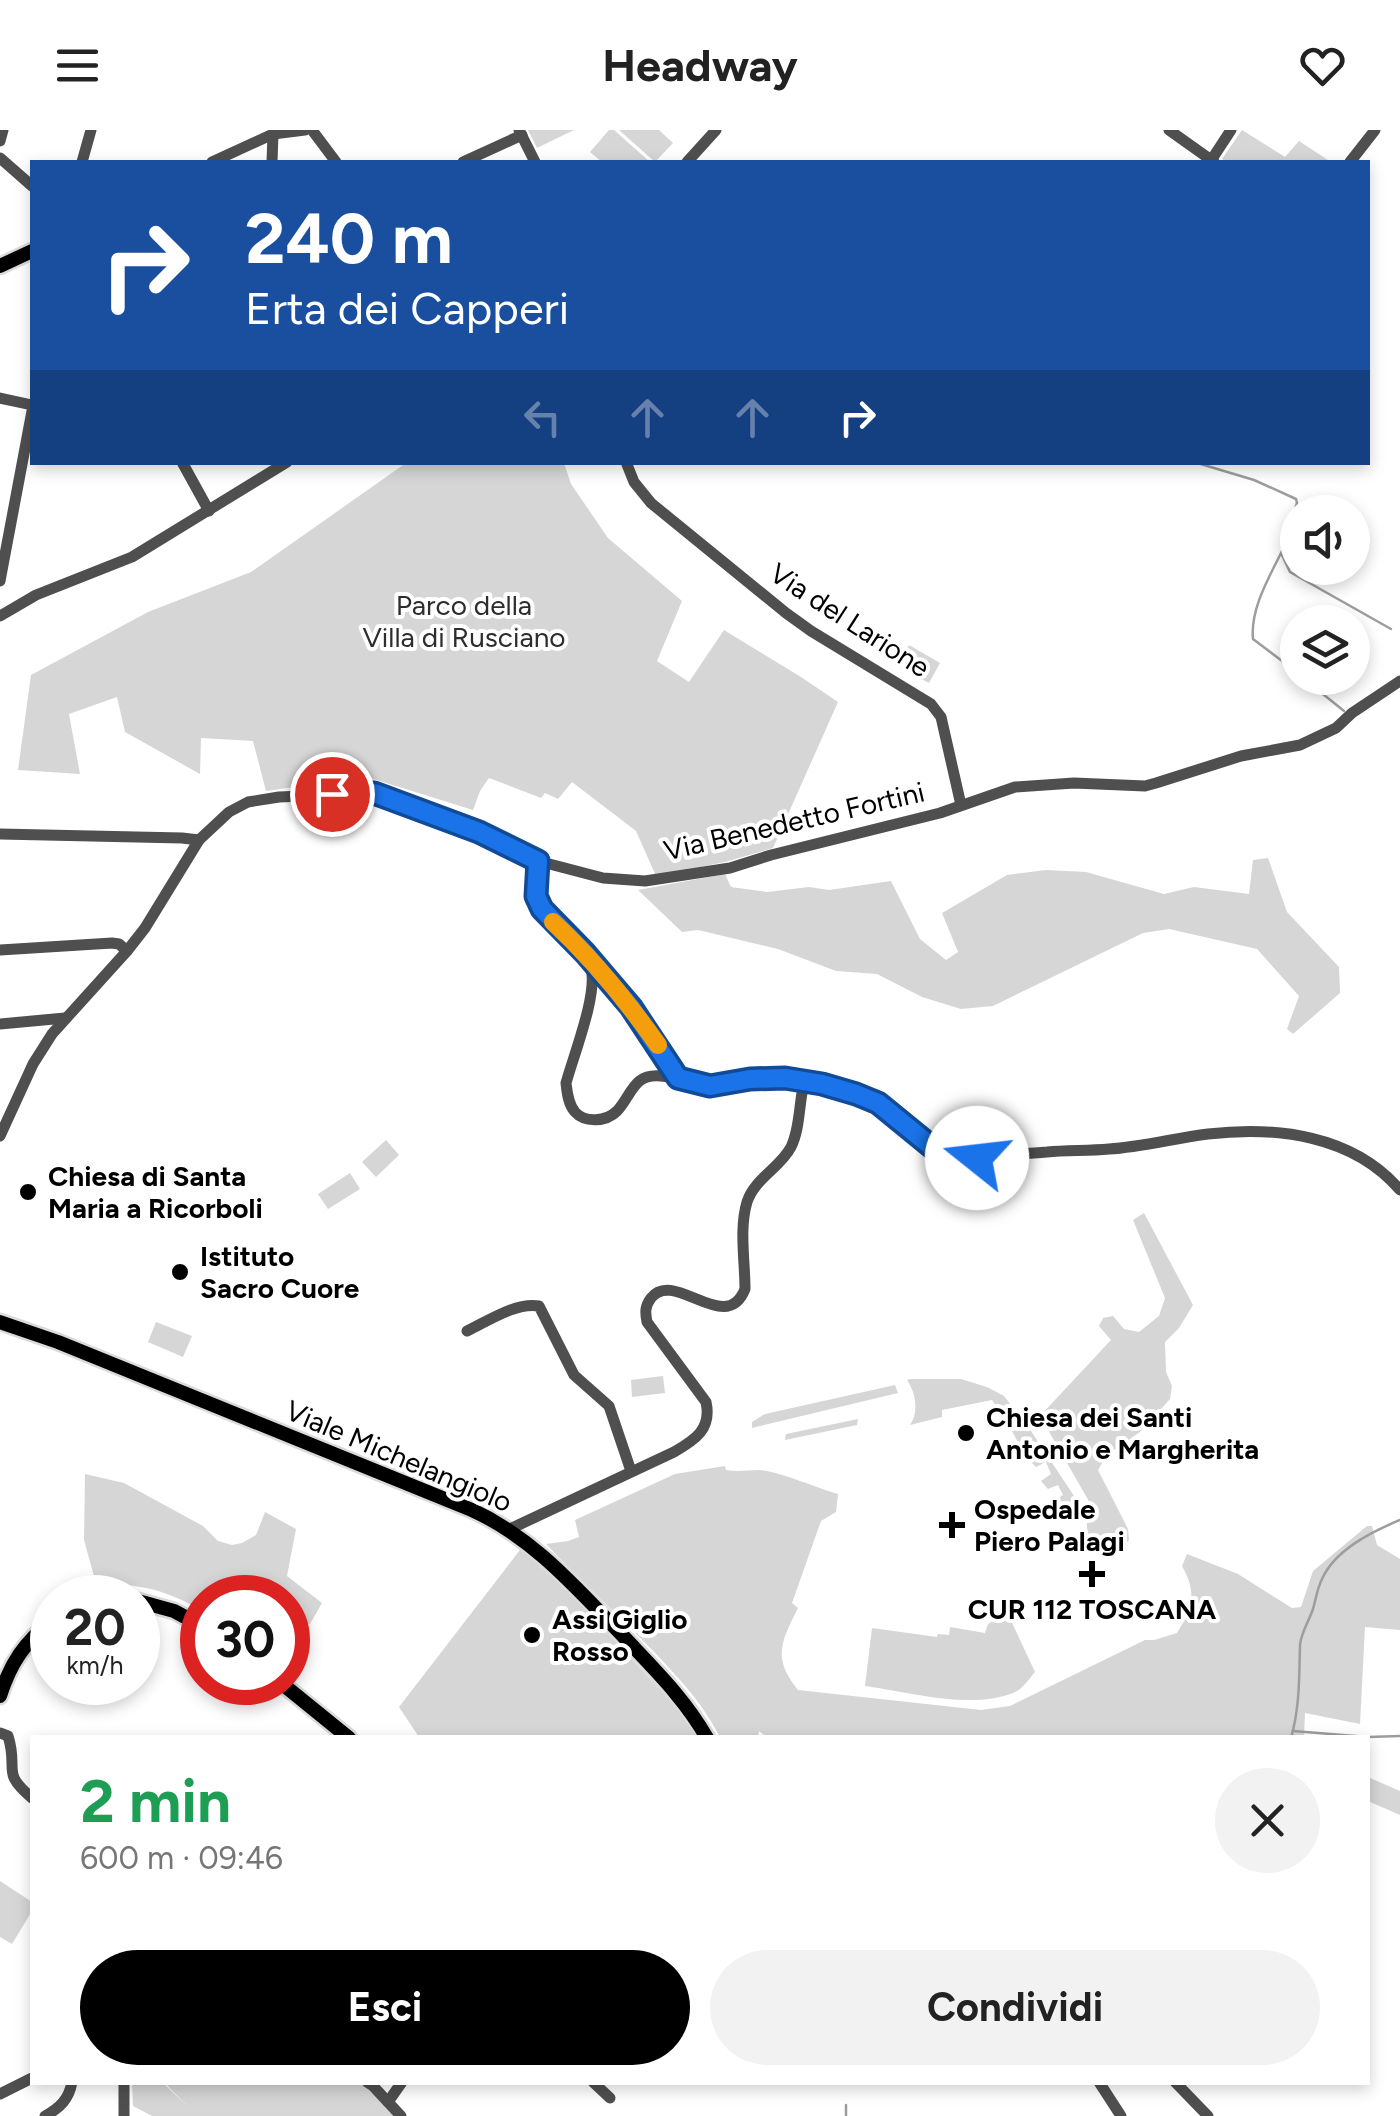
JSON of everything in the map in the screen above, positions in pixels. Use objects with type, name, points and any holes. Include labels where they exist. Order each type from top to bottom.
[{"type":"main road","points":[[0,266],[30,252]]},
{"type":"main road","name":"Viale Michelangiolo","points":[[0,1322],[472,1510],[510,1529],[550,1561],[657,1672],[683,1700],[705,1735]]},
{"type":"main road","points":[[0,1696],[10,1668],[30,1641]]},
{"type":"main road","points":[[308,1705],[345,1735]]},
{"type":"street","points":[[0,141],[3,130]]},
{"type":"street","points":[[83,160],[92,130]]},
{"type":"street","points":[[216,160],[273,134],[302,130],[334,160]]},
{"type":"street","points":[[690,160],[716,130]]},
{"type":"street","points":[[1169,130],[1212,160]]},
{"type":"street","points":[[1214,160],[1231,130]]},
{"type":"street","points":[[1352,160],[1375,130]]},
{"type":"street","points":[[466,160],[520,132],[534,160]]},
{"type":"street","points":[[272,160],[273,134]]},
{"type":"street","points":[[0,158],[30,184]]},
{"type":"street","points":[[0,398],[30,407]]},
{"type":"street","points":[[0,581],[30,419]]},
{"type":"street","points":[[184,465],[209,511]]},
{"type":"street","points":[[0,616],[30,598],[132,557],[283,465]]},
{"type":"street","name":"Via del Larione","points":[[627,465],[634,482],[651,503],[786,614],[931,704],[941,717],[961,805]]},
{"type":"street","name":"Via Benedetto Fortini","points":[[0,1136],[33,1064],[65,1018],[128,951],[199,840],[224,816],[248,802],[374,793],[479,832],[538,861],[603,878],[644,881],[730,868],[940,813],[1015,787],[1074,783],[1145,786],[1241,756],[1300,745],[1336,728],[1400,680]]},
{"type":"street","points":[[0,834],[199,840]]},
{"type":"street","points":[[538,861],[536,896],[542,909],[631,1007],[678,1078]]},
{"type":"street","points":[[0,950],[115,944],[128,951]]},
{"type":"street","points":[[585,953],[592,970],[592,990],[566,1083],[575,1112],[589,1120],[604,1119],[616,1111],[632,1086],[658,1075],[710,1086],[785,1078],[878,1103],[938,1152],[954,1158],[1108,1150],[1210,1133],[1262,1131],[1329,1142],[1359,1156],[1400,1190]]},
{"type":"street","points":[[0,1024],[65,1018]]},
{"type":"street","points":[[510,1529],[702,1434],[708,1409],[702,1393],[647,1322],[647,1306],[656,1293],[665,1290],[718,1306],[737,1302],[742,1296],[747,1204],[756,1186],[791,1147],[802,1093]]},
{"type":"street","points":[[467,1331],[522,1306],[539,1306],[574,1375],[610,1406],[630,1471]]},
{"type":"street","points":[[0,1734],[8,1736],[11,1745],[14,1785],[30,1797]]},
{"type":"street","points":[[0,2094],[30,2079]]},
{"type":"street","points":[[45,2116],[63,2103],[71,2085]]},
{"type":"street","points":[[124,2085],[124,2116]]},
{"type":"street","points":[[372,2085],[401,2116]]},
{"type":"street","points":[[388,2102],[400,2085]]},
{"type":"street","points":[[596,2085],[610,2098]]},
{"type":"street","points":[[1101,2085],[1121,2116]]},
{"type":"street","points":[[1178,2085],[1208,2116]]},
{"type":"green space","points":[[528,130],[574,130],[537,148]]},
{"type":"green space","points":[[609,130],[614,130],[648,160],[600,160],[590,152]]},
{"type":"green space","points":[[619,130],[659,130],[673,143],[653,160]]},
{"type":"green space","points":[[1242,130],[1285,157],[1299,141],[1328,160],[1224,160]]},
{"type":"green space","name":"Parco della Villa di Rusciano","points":[[403,465],[565,465],[571,484],[608,538],[682,601],[657,661],[689,682],[724,630],[838,702],[773,848],[656,876],[636,831],[572,782],[558,799],[545,793],[541,798],[489,778],[473,810],[367,777],[266,791],[253,741],[201,738],[200,774],[125,732],[117,697],[69,714],[80,774],[18,770],[31,675],[148,612],[251,572]]},
{"type":"green space","points":[[909,645],[940,663],[929,683],[897,666]]},
{"type":"green space","points":[[1268,858],[1287,912],[1339,967],[1340,993],[1293,1034],[1287,1029],[1299,996],[1257,949],[1169,929],[1143,933],[993,1006],[961,1009],[922,997],[877,974],[836,971],[778,949],[698,930],[682,932],[638,890],[725,874],[731,887],[767,892],[809,887],[829,890],[891,881],[920,939],[946,960],[958,952],[942,913],[1007,875],[1046,870],[1086,872],[1164,894],[1194,887],[1249,894],[1253,860]]},
{"type":"green space","points":[[386,1140],[399,1155],[376,1177],[362,1162]]},
{"type":"green space","points":[[350,1173],[360,1189],[328,1209],[318,1194]]},
{"type":"green space","points":[[1144,1213],[1193,1305],[1165,1342],[1166,1372],[1172,1386],[1170,1399],[1140,1432],[1107,1455],[1098,1470],[1128,1529],[1129,1540],[1116,1555],[1092,1542],[1087,1530],[1090,1503],[1040,1416],[1111,1340],[1099,1326],[1103,1318],[1113,1316],[1124,1329],[1139,1332],[1159,1316],[1165,1298],[1133,1220]]},
{"type":"green space","points":[[156,1322],[192,1336],[183,1357],[148,1342]]},
{"type":"green space","points":[[663,1376],[665,1393],[632,1397],[631,1380]]},
{"type":"green space","points":[[961,1379],[1004,1396],[1078,1502],[1061,1510],[1053,1501],[1063,1495],[1058,1485],[1048,1489],[1041,1481],[1051,1474],[1046,1462],[1036,1467],[1029,1460],[1039,1454],[1033,1443],[1020,1446],[1012,1431],[1016,1424],[992,1400],[942,1410],[942,1417],[910,1425],[915,1408],[907,1380]]},
{"type":"green space","points":[[895,1385],[898,1393],[752,1428],[752,1422],[765,1414]]},
{"type":"green space","points":[[858,1419],[857,1425],[785,1440],[786,1434]]},
{"type":"green space","points":[[725,1466],[726,1470],[759,1470],[838,1494],[836,1512],[821,1521],[792,1603],[798,1608],[784,1640],[782,1659],[798,1690],[981,1710],[1010,1706],[1145,1640],[1177,1633],[1191,1600],[1190,1584],[1182,1566],[1187,1554],[1238,1574],[1292,1608],[1301,1607],[1313,1571],[1367,1526],[1372,1526],[1377,1545],[1400,1559],[1400,1630],[1365,1627],[1360,1724],[1305,1713],[1304,1735],[764,1735],[759,1731],[758,1735],[719,1735],[676,1676],[546,1544],[579,1537],[575,1520],[675,1474]]},
{"type":"green space","points":[[85,1474],[124,1483],[203,1526],[218,1541],[232,1545],[256,1535],[265,1512],[296,1529],[287,1575],[180,1575],[180,1599],[160,1592],[160,1575],[94,1575],[84,1540]]},
{"type":"green space","name":"Assi Giglio Rosso","points":[[523,1546],[684,1715],[697,1735],[418,1735],[399,1707]]},
{"type":"green space","points":[[310,1594],[322,1603],[310,1624]]},
{"type":"green space","points":[[1007,1612],[1035,1672],[1017,1691],[996,1698],[959,1700],[865,1686],[872,1628],[937,1637],[949,1635],[950,1627],[985,1633],[988,1624]]},
{"type":"green space","points":[[1370,1778],[1400,1791],[1400,1815],[1370,1802]]},
{"type":"green space","points":[[0,1881],[30,1901],[30,1914],[12,1944],[0,1937]]},
{"type":"green space","points":[[132,2085],[165,2085],[185,2104],[167,2085],[364,2085],[396,2116],[152,2116],[133,2106]]},
{"type":"waterway","points":[[1204,465],[1254,480],[1296,499],[1285,544],[1258,604],[1253,627],[1253,639],[1280,659]]},
{"type":"waterway","points":[[1313,585],[1391,629]]},
{"type":"waterway","points":[[1324,695],[1344,711]]},
{"type":"waterway","points":[[1292,1735],[1298,1703],[1301,1640],[1322,1579],[1345,1551],[1400,1520]]},
{"type":"waterway","points":[[1293,1731],[1343,1735]]},
{"type":"waterway","points":[[1370,1737],[1400,1736]]},
{"type":"waterway","points":[[846,2105],[846,2116]]},
{"type":"slow traffic","points":[[553,922],[585,953],[658,1045]]},
{"type":"place","name":"Chiesa di Santa Maria a Ricorboli","points":[[28,1192]]},
{"type":"place","name":"Istituto Sacro Cuore","points":[[180,1272]]},
{"type":"place","name":"Chiesa dei Santi Antonio e Margherita","points":[[966,1433]]},
{"type":"place","name":"Ospedale Piero Palagi","points":[[952,1525]]},
{"type":"place","name":"CUR 112 TOSCANA","points":[[1092,1574]]},
{"type":"place","name":"Assi Giglio Rosso","points":[[532,1635]]},
{"type":"route","points":[[332,794],[374,793],[479,832],[538,861],[536,896],[542,909],[631,1007],[678,1078],[710,1086],[785,1078],[822,1084],[878,1103],[938,1152],[954,1158],[977,1158]]}]
